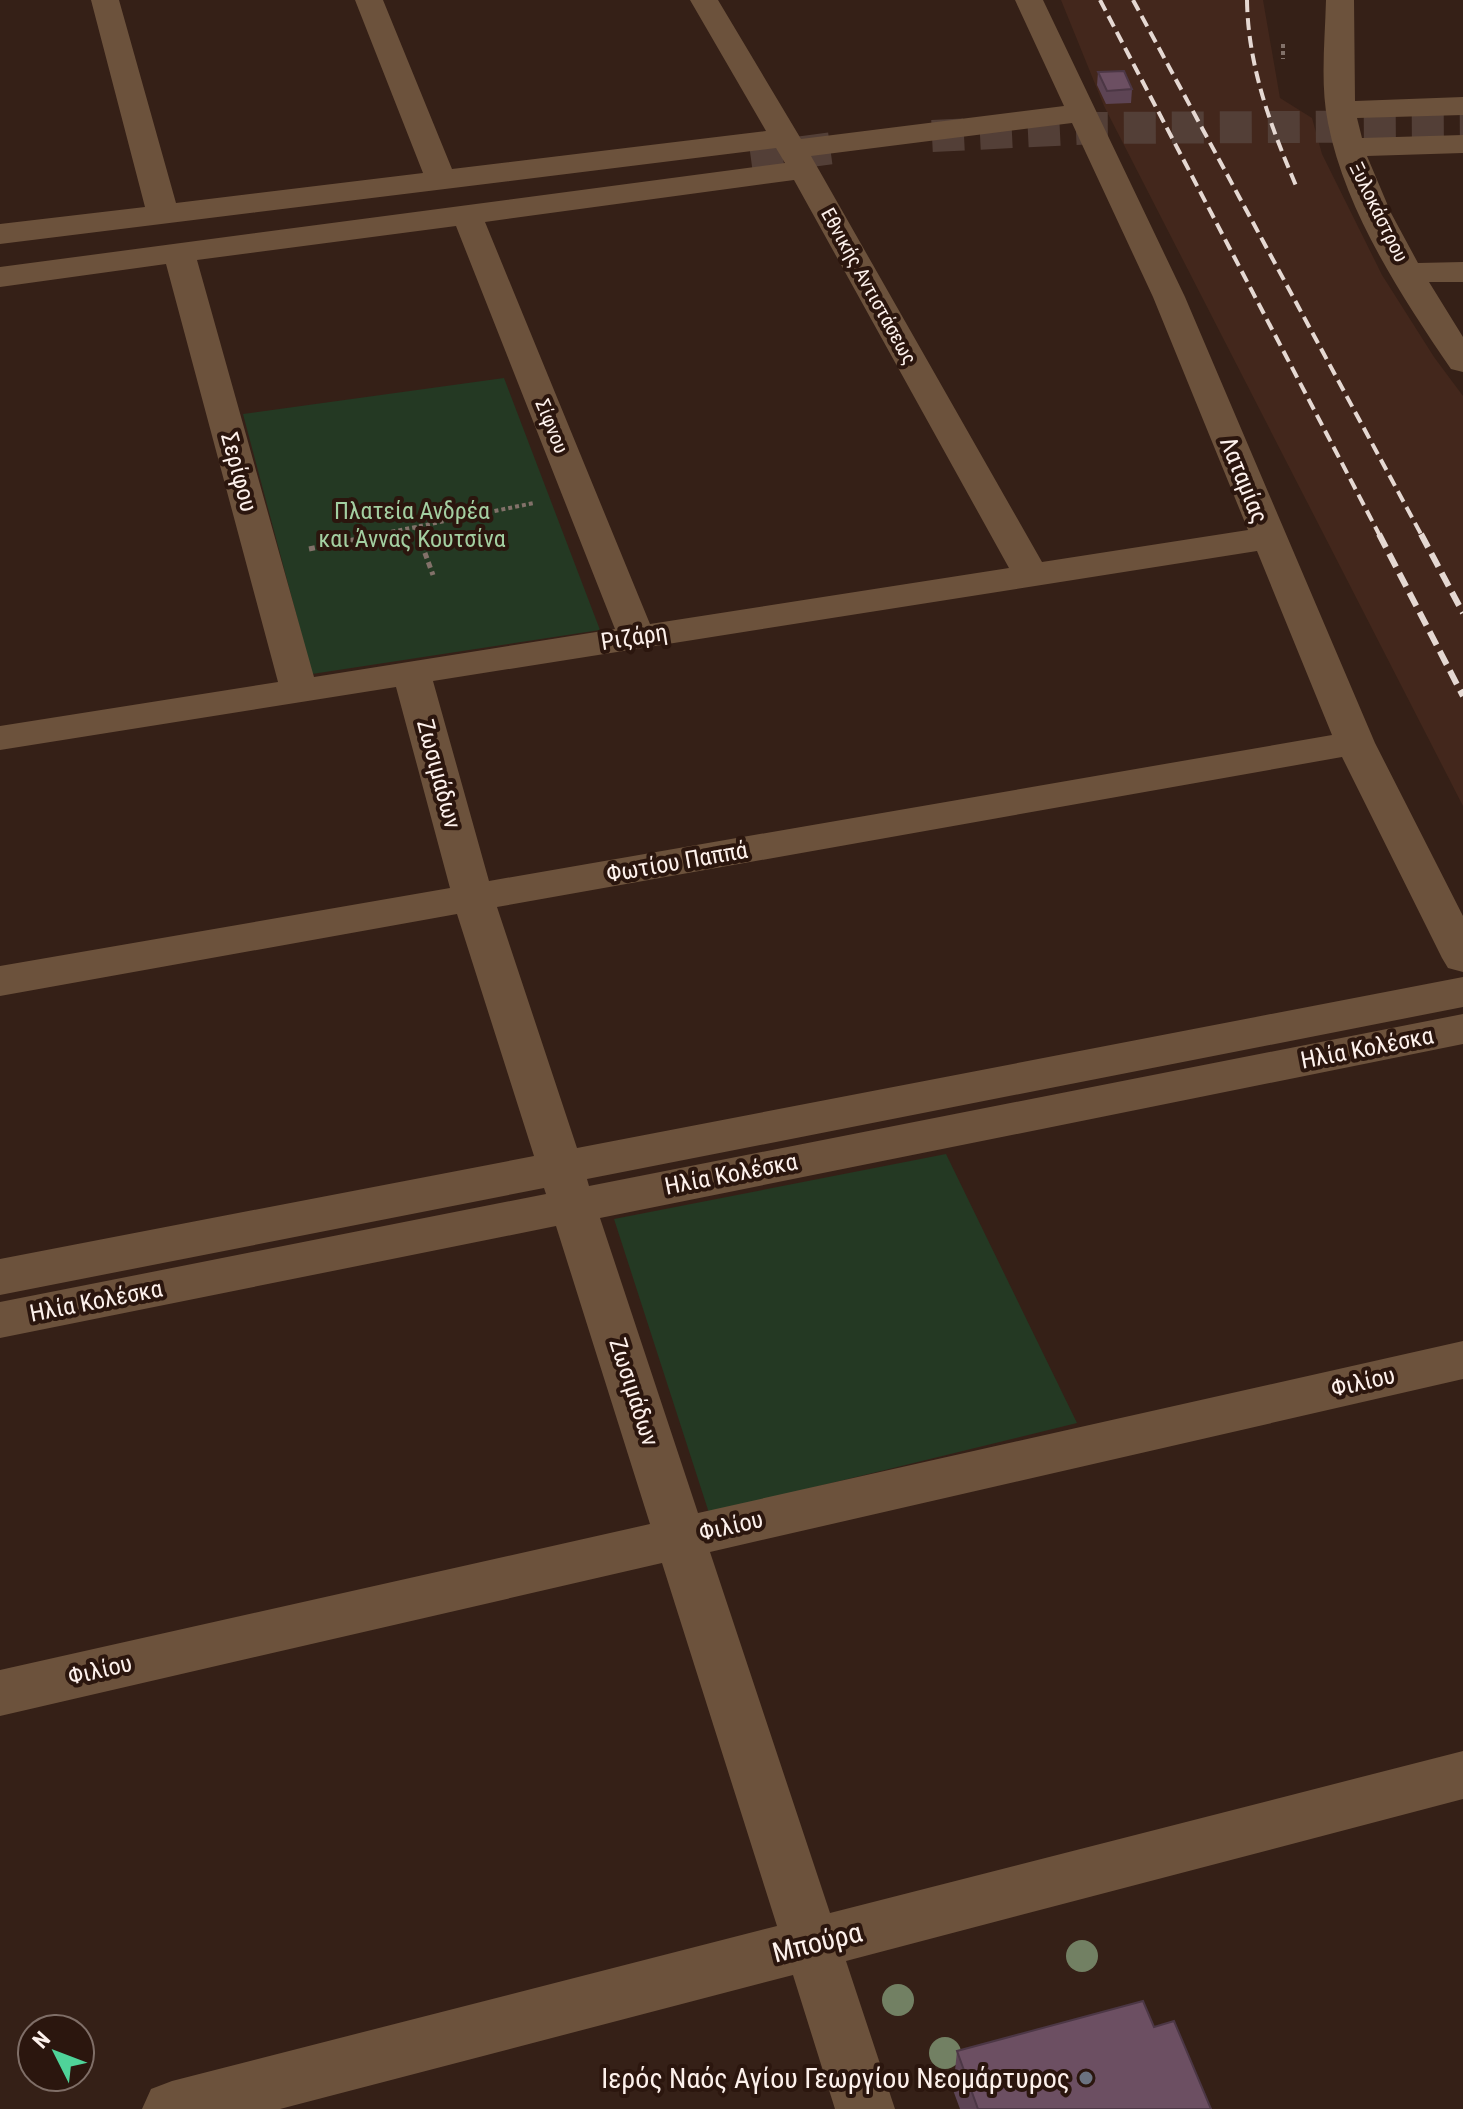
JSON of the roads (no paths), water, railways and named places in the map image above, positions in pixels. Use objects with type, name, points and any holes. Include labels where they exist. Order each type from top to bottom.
[{"type":"street","points":[[105,0],[163,214]]},
{"type":"street","points":[[369,0],[441,180]]},
{"type":"street","name":"Εθνικής Αντιστάσεως","points":[[704,0],[1031,575]]},
{"type":"street","name":"Λαταμίας","points":[[1029,0],[1169,297],[1355,743],[1463,958]]},
{"type":"street","name":"Ξυλοκάστρου","points":[[1340,0],[1341,110],[1348,148],[1361,183],[1409,273],[1458,348]]},
{"type":"street","points":[[1341,110],[1463,106]]},
{"type":"street","points":[[0,234],[441,180],[793,152],[1080,113]]},
{"type":"street","points":[[1348,148],[1463,144]]},
{"type":"street","points":[[0,277],[467,215],[793,152]]},
{"type":"street","points":[[0,252],[751,159]]},
{"type":"street","name":"Σίφνου","points":[[467,215],[637,637]]},
{"type":"street","name":"Σερίφου","points":[[179,253],[299,690]]},
{"type":"street","points":[[1409,273],[1463,272]]},
{"type":"street","name":"Ριζάρη","points":[[0,738],[1267,538]]},
{"type":"street","name":"Ζωσιμάδων","points":[[411,672],[473,898],[865,2109]]},
{"type":"street","name":"Φωτίου Παππά","points":[[0,981],[1355,743]]},
{"type":"street","name":"Ηλία Κολέσκα","points":[[0,1320],[568,1187],[1463,992]]},
{"type":"street","name":"Ηλία Κολέσκα","points":[[0,1277],[568,1187],[1463,1029]]},
{"type":"street","name":"Φιλίου","points":[[0,1693],[1463,1360]]},
{"type":"street","name":"Μπούρα","points":[[172,2109],[1463,1775]]},
{"type":"tunnel","points":[[932,136],[1096,128],[1463,126]]},
{"type":"tunnel","points":[[751,159],[840,147]]},
{"type":"railway","points":[[1100,0],[1380,536]]},
{"type":"railway","points":[[1133,0],[1422,536]]},
{"type":"railway","points":[[1247,0],[1256,73],[1278,142],[1297,188]]},
{"type":"railway","points":[[1379,534],[1463,696]]},
{"type":"railway","points":[[1421,534],[1463,613]]},
{"type":"place","name":"Ιερός Ναός Αγίου Γεωργίου Νεομάρτυρος","points":[[1086,2078]]},
{"type":"park label","name":"Πλατεία Ανδρέα και Άννας Κουτσίνα","points":[[412,525]]}]
